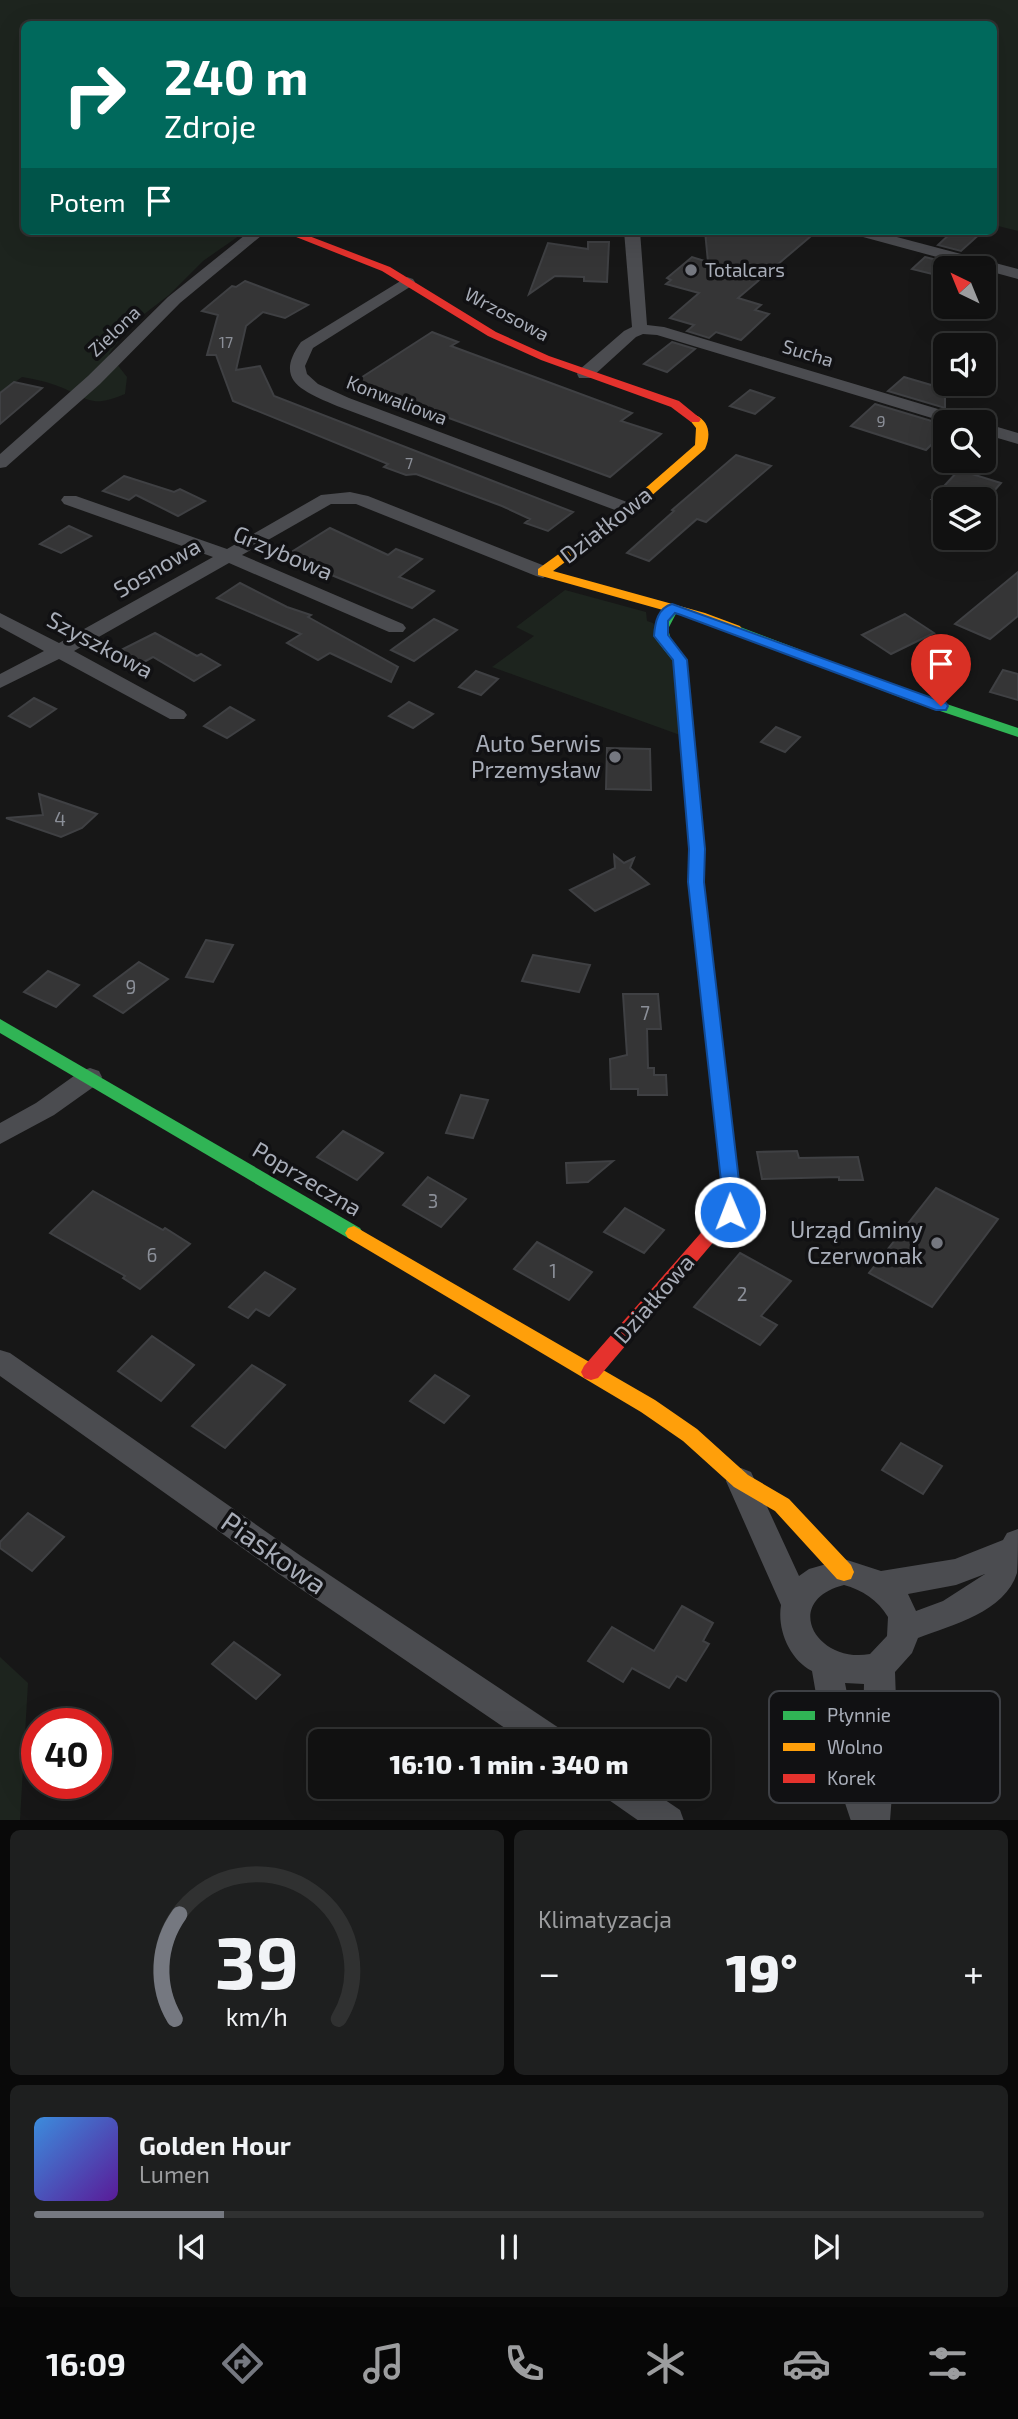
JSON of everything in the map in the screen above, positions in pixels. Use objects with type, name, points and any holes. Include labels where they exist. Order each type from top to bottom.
[{"type":"street","name":"Zielona","points":[[0,463],[94,380],[173,300],[254,235]]},
{"type":"street","name":"Wrzosowa","points":[[297,235],[364,260],[407,282],[492,334],[585,374],[675,404],[700,423],[704,434]]},
{"type":"street","points":[[585,374],[630,334],[641,328],[638,321],[632,235]]},
{"type":"street","points":[[872,235],[1018,274]]},
{"type":"street","name":"Konwaliowa","points":[[407,282],[307,345],[297,360],[298,374],[303,382],[343,402],[629,509]]},
{"type":"street","name":"Sucha","points":[[641,328],[659,330],[933,413]]},
{"type":"street","points":[[996,432],[1018,439]]},
{"type":"street","name":"Działkowa","points":[[543,572],[629,509],[701,446],[704,434]]},
{"type":"street","name":"Sosnowa","points":[[0,682],[58,652],[313,506],[338,497],[362,500],[543,572]]},
{"type":"street","name":"Grzybowa","points":[[69,500],[228,555],[396,628]]},
{"type":"street","name":"Działkowa","points":[[543,572],[672,608],[662,621],[660,629],[661,636],[680,660],[697,849],[696,882],[731,1190],[730,1212],[591,1372]]},
{"type":"street","points":[[672,608],[1018,733]]},
{"type":"street","name":"Szyszkowa","points":[[0,620],[58,652],[74,657],[177,715]]},
{"type":"street","name":"Poprzeczna","points":[[0,1025],[591,1372]]},
{"type":"street","points":[[0,1135],[45,1110],[90,1077]]},
{"type":"street","name":"Piaskowa","points":[[0,1361],[290,1565],[533,1729]]},
{"type":"street","points":[[591,1372],[690,1435],[741,1481],[782,1505],[844,1572]]},
{"type":"street","points":[[741,1481],[796,1604]]},
{"type":"street","points":[[881,1585],[956,1572],[1015,1546]]},
{"type":"street","points":[[904,1629],[953,1611],[995,1586],[1015,1546]]},
{"type":"street","points":[[844,1572],[864,1576],[881,1585],[898,1605],[904,1629],[897,1650],[879,1665],[853,1671],[826,1664],[815,1657],[799,1637],[795,1626],[796,1604],[800,1594],[814,1580],[844,1572]]},
{"type":"street","points":[[826,1664],[831,1691]]},
{"type":"street","points":[[879,1665],[880,1691]]},
{"type":"street","points":[[636,1799],[667,1820]]},
{"type":"street","points":[[863,1803],[870,1820]]},
{"type":"shaded area","points":[[0,0],[1018,0],[1018,231],[997,226],[997,21],[21,21],[21,235],[240,235],[203,261],[169,295],[130,325],[109,354],[127,377],[125,394],[103,401],[88,400],[66,389],[22,377],[0,393]]},
{"type":"shaded area","points":[[565,590],[646,612],[647,621],[653,623],[673,658],[680,735],[492,667],[534,636],[516,627]]},
{"type":"shaded area","points":[[0,1657],[28,1683],[27,1708],[21,1708],[20,1820],[0,1820]]},
{"type":"building","points":[[705,235],[812,235],[738,298],[761,305],[755,310],[769,314],[741,340],[716,332],[709,338],[687,331],[694,325],[670,318],[699,293],[666,284],[671,280],[667,278],[692,257],[708,262]]},
{"type":"building","points":[[949,235],[979,235],[961,251],[938,245]]},
{"type":"building","points":[[588,242],[609,242],[607,282],[584,281],[584,277],[555,276],[529,294],[548,243],[588,249]]},
{"type":"building","points":[[925,257],[933,259],[933,274],[912,269]]},
{"type":"building","points":[[245,281],[308,305],[285,318],[263,312],[246,326],[236,370],[260,366],[274,396],[573,512],[548,531],[525,523],[530,519],[502,506],[416,474],[406,475],[384,467],[388,464],[233,401],[216,355],[207,355],[218,315],[202,311],[232,286],[236,287]]},
{"type":"building","points":[[432,332],[458,342],[451,346],[632,413],[621,421],[661,434],[610,477],[353,383]]},
{"type":"building","points":[[672,342],[695,349],[667,372],[644,364]]},
{"type":"building","points":[[904,377],[933,385],[933,396],[945,396],[945,408],[888,391]]},
{"type":"building","points":[[14,382],[42,388],[0,424],[0,393]]},
{"type":"building","points":[[750,390],[774,398],[755,414],[730,406]]},
{"type":"building","points":[[875,404],[933,421],[933,443],[926,450],[851,426]]},
{"type":"building","points":[[736,455],[771,466],[706,522],[697,519],[649,561],[627,553],[674,511],[672,510]]},
{"type":"building","points":[[956,473],[969,473],[1001,483],[996,489],[943,487]]},
{"type":"building","points":[[124,476],[174,492],[180,489],[205,501],[178,516],[136,495],[129,500],[103,491]]},
{"type":"building","points":[[69,526],[91,536],[61,553],[40,544]]},
{"type":"building","points":[[330,528],[388,555],[396,549],[422,559],[399,577],[434,591],[412,608],[285,556]]},
{"type":"building","points":[[1018,572],[1018,616],[990,639],[955,624]]},
{"type":"building","points":[[240,583],[287,607],[311,615],[308,617],[398,667],[391,682],[330,653],[318,660],[287,643],[301,634],[217,598]]},
{"type":"building","points":[[905,614],[934,633],[891,654],[862,635]]},
{"type":"building","points":[[434,619],[457,630],[414,661],[391,650]]},
{"type":"building","points":[[155,633],[220,665],[194,681],[153,657],[140,664],[117,652]]},
{"type":"building","points":[[1003,670],[1018,674],[1018,700],[990,692]]},
{"type":"building","points":[[476,671],[498,679],[481,695],[459,687]]},
{"type":"building","points":[[34,698],[56,709],[30,727],[9,716]]},
{"type":"building","points":[[409,702],[433,714],[413,728],[389,716]]},
{"type":"building","points":[[230,707],[254,720],[227,738],[204,726]]},
{"type":"building","points":[[776,727],[800,737],[785,752],[761,742]]},
{"type":"building","points":[[607,748],[650,749],[651,790],[606,789]]},
{"type":"building","points":[[39,794],[97,814],[82,828],[61,837],[6,818],[43,815]]},
{"type":"building","points":[[614,855],[624,863],[634,858],[630,868],[649,884],[595,911],[570,890],[615,868]]},
{"type":"building","points":[[206,940],[233,945],[213,982],[186,977]]},
{"type":"building","points":[[533,955],[590,965],[579,992],[522,981]]},
{"type":"building","points":[[139,962],[168,979],[123,1013],[94,996]]},
{"type":"building","points":[[48,971],[79,985],[56,1007],[24,992]]},
{"type":"building","points":[[623,994],[658,994],[661,1029],[647,1029],[648,1068],[654,1068],[654,1075],[666,1075],[667,1095],[638,1095],[638,1089],[611,1089],[610,1059],[627,1055]]},
{"type":"building","points":[[461,1095],[488,1100],[473,1138],[446,1133]]},
{"type":"building","points":[[343,1131],[383,1153],[357,1180],[317,1157]]},
{"type":"building","points":[[797,1151],[799,1158],[858,1157],[863,1180],[839,1180],[839,1177],[762,1179],[757,1152]]},
{"type":"building","points":[[613,1161],[588,1182],[567,1183],[566,1163]]},
{"type":"building","points":[[428,1177],[466,1199],[441,1227],[403,1205]]},
{"type":"building","name":"Urząd Gminy Czerwonak","points":[[936,1188],[998,1219],[932,1307],[869,1273]]},
{"type":"building","points":[[93,1191],[190,1244],[140,1289],[123,1278],[125,1276],[50,1233]]},
{"type":"building","points":[[625,1208],[664,1230],[644,1253],[604,1232]]},
{"type":"building","points":[[537,1242],[592,1272],[569,1300],[514,1269]]},
{"type":"building","points":[[740,1253],[791,1281],[761,1316],[777,1325],[760,1345],[694,1307]]},
{"type":"building","points":[[265,1272],[295,1289],[269,1316],[256,1309],[248,1318],[229,1307]]},
{"type":"building","points":[[152,1336],[194,1365],[161,1401],[118,1371]]},
{"type":"building","points":[[252,1365],[285,1385],[225,1448],[192,1426]]},
{"type":"building","points":[[435,1375],[469,1396],[444,1423],[410,1401]]},
{"type":"building","points":[[901,1443],[942,1466],[923,1494],[882,1470]]},
{"type":"building","points":[[28,1513],[64,1537],[32,1571],[0,1548],[0,1542]]},
{"type":"building","points":[[682,1606],[713,1623],[703,1641],[709,1644],[686,1681],[677,1676],[669,1688],[632,1668],[623,1682],[588,1661],[612,1627],[654,1651]]},
{"type":"building","points":[[234,1642],[280,1675],[256,1699],[212,1664]]},
{"type":"traffic: fast","points":[[672,608],[661,629],[664,641],[680,660],[697,849],[696,882],[706,973]]},
{"type":"traffic: fast","points":[[735,629],[915,698],[1018,733]]},
{"type":"traffic: fast","points":[[0,1025],[354,1233]]},
{"type":"traffic: slow","points":[[695,419],[703,431],[701,446],[629,509],[543,572],[700,616],[735,629]]},
{"type":"traffic: slow","points":[[354,1233],[648,1406],[690,1435],[741,1481],[782,1505],[844,1572]]},
{"type":"traffic: jam","points":[[297,235],[386,269],[492,334],[545,358],[675,404],[695,419]]},
{"type":"traffic: jam","points":[[591,1372],[730,1212],[731,1190],[706,973]]},
{"type":"place","name":"Totalcars","points":[[691,270]]},
{"type":"place","name":"Auto Serwis Przemysław","points":[[615,757]]},
{"type":"place","name":"Urząd Gminy Czerwonak","points":[[937,1243]]},
{"type":"route","points":[[730,1212],[731,1190],[719,1073],[696,882],[697,849],[680,660],[661,636],[662,621],[672,608],[686,612],[941,706]]}]
